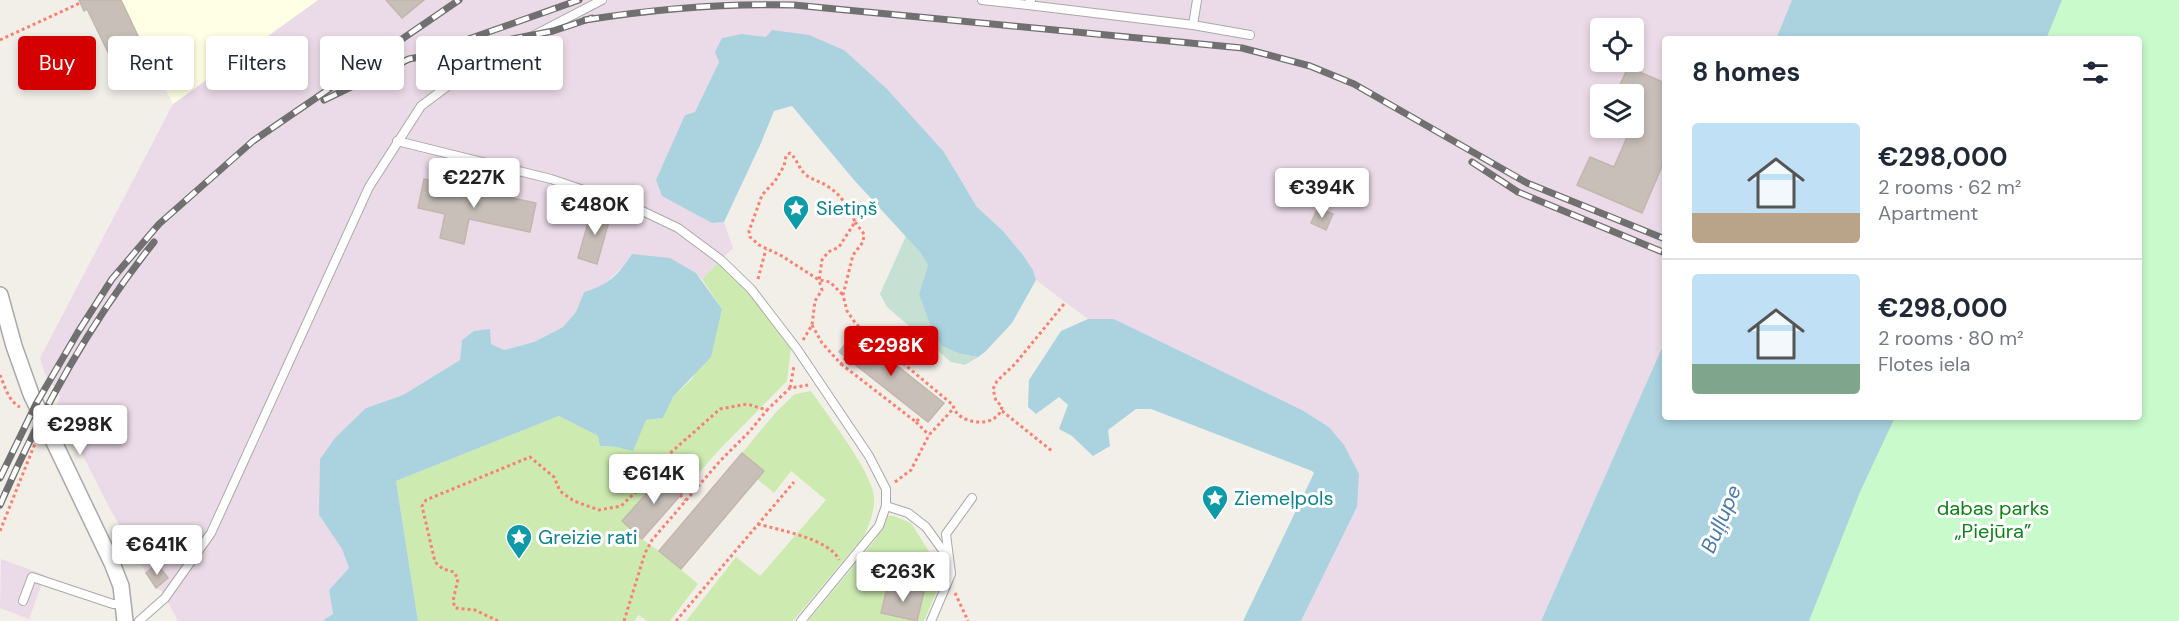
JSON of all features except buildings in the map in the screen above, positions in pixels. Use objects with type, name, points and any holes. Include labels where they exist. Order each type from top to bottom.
[{"type":"street","points":[[0,296],[22,369],[112,563],[124,604],[125,621]]},
{"type":"lane","points":[[139,621],[165,598],[211,533],[369,187],[421,106],[473,67],[602,0]]},
{"type":"lane","points":[[982,0],[1030,3],[1250,35]]},
{"type":"lane","points":[[1193,25],[1197,0]]},
{"type":"lane","points":[[397,141],[551,179],[634,207],[678,228],[721,260],[752,289],[797,349],[869,456],[886,489],[886,506],[879,526],[801,621]]},
{"type":"lane","points":[[931,621],[951,574],[946,534],[972,498]]},
{"type":"lane","points":[[886,506],[908,513],[926,527],[949,560]]},
{"type":"lane","points":[[23,601],[32,577],[113,604],[124,604]]},
{"type":"path","points":[[0,40],[80,3]]},
{"type":"path","points":[[843,295],[830,282],[819,280],[750,237],[749,231],[762,195],[774,181],[784,166],[786,156],[790,153],[796,158],[798,167],[808,177],[828,186],[846,204],[864,234],[863,242],[853,255],[843,295],[847,311],[856,324],[953,405],[957,414],[969,420],[986,423],[996,418],[1002,411]]},
{"type":"path","points":[[790,388],[797,349],[812,325],[815,301],[822,290],[819,280],[822,260],[828,252],[839,247],[855,222]]},
{"type":"path","points":[[752,289],[756,284],[766,249]]},
{"type":"path","points":[[1052,451],[1002,411],[1002,406],[996,401],[993,389],[997,381],[1015,364],[1064,304]]},
{"type":"path","points":[[812,325],[822,343],[841,364],[916,422],[929,435]]},
{"type":"path","points":[[841,364],[846,357]]},
{"type":"path","points":[[624,621],[645,553],[655,536],[767,410],[790,388],[819,384]]},
{"type":"path","points":[[498,621],[475,610],[455,608],[453,601],[458,579],[454,572],[443,569],[435,562],[422,506],[426,500],[530,457],[554,477],[560,491],[574,501],[599,510],[621,506],[643,485],[668,455],[720,410],[747,404],[767,410]]},
{"type":"path","points":[[886,489],[911,470],[929,435],[953,409]]},
{"type":"path","points":[[0,531],[39,433],[42,416]]},
{"type":"path","points":[[916,422],[921,417]]},
{"type":"path","points":[[676,621],[794,482]]},
{"type":"path","points":[[680,495],[686,501]]},
{"type":"path","points":[[758,524],[816,542],[836,553],[843,570]]},
{"type":"path","points":[[649,530],[655,536]]},
{"type":"path","points":[[951,574],[954,591],[968,621]]},
{"type":"shaded area","points":[[121,0],[318,0],[268,36],[206,36],[206,80],[194,89],[194,36],[139,36]]},
{"type":"shaded area","points":[[318,0],[1792,0],[1777,36],[1662,36],[1662,348],[1541,621],[1301,621],[1357,507],[1329,427],[1302,410],[1114,319],[1088,319],[1036,280],[1033,270],[1023,255],[1003,231],[977,207],[944,152],[766,37],[742,34],[719,62],[695,113],[685,115],[712,223],[724,222],[733,248],[702,279],[696,273],[632,254],[604,285],[584,292],[576,312],[563,327],[534,342],[504,350],[491,344],[462,340],[460,360],[403,395],[366,408],[319,515],[342,549],[349,568],[329,590],[333,614],[322,621],[178,621],[162,591],[156,588],[146,573],[108,505],[57,405],[60,396],[44,372],[40,358],[173,104],[206,79],[206,90],[308,90],[308,36],[267,36]]},
{"type":"shaded area","points":[[166,90],[193,90],[173,104]]},
{"type":"shaded area","points":[[906,236],[928,265],[919,294],[961,354],[978,357],[965,365],[951,362],[887,307],[880,294]]},
{"type":"shaded area","points":[[1,559],[45,575],[29,619],[0,608]]},
{"type":"green space","name":"dabas parks „Piejūra”","points":[[2052,0],[2179,0],[2179,621],[1796,621],[1879,420],[2142,420],[2142,36],[2037,36]]},
{"type":"green space","points":[[719,262],[750,295],[791,349],[787,381],[717,452],[642,539],[698,584],[670,621],[647,621],[639,615],[634,621],[418,621],[396,481],[559,416],[598,436],[600,446],[618,447],[646,420],[663,418],[673,397],[692,379],[722,309],[702,279]]},
{"type":"green space","points":[[811,391],[857,458],[871,486],[874,506],[864,536],[793,621],[686,621],[736,557],[760,576],[826,500],[791,471],[774,493],[757,479],[763,471],[742,453],[777,411],[795,394]]},
{"type":"green space","points":[[886,516],[894,516],[911,523],[940,569],[940,583],[924,621],[808,621],[876,539]]},
{"type":"water","points":[[1792,0],[2062,0],[2047,36],[1777,36]]},
{"type":"water","points":[[772,30],[809,35],[844,50],[887,89],[944,152],[977,207],[1003,231],[1033,270],[1036,280],[1012,323],[978,357],[961,354],[942,346],[935,337],[919,294],[928,265],[920,252],[854,180],[792,106],[774,111],[724,222],[712,223],[662,196],[656,180],[685,115],[695,112],[719,62],[715,52],[722,38],[742,34],[766,37]]},
{"type":"water","points":[[632,254],[670,258],[696,273],[722,309],[711,357],[673,397],[663,418],[646,420],[633,451],[600,446],[598,436],[559,416],[396,481],[418,621],[322,621],[333,614],[329,590],[349,568],[342,549],[319,515],[320,459],[335,438],[366,408],[403,395],[460,360],[462,340],[474,331],[490,329],[491,344],[504,350],[534,342],[563,327],[576,312],[584,292],[612,278]]},
{"type":"water","points":[[1088,319],[1114,319],[1302,410],[1329,427],[1344,445],[1359,474],[1357,507],[1301,621],[1243,621],[1314,473],[1312,471],[1151,409],[1136,409],[1108,430],[1110,446],[1093,456],[1072,436],[1059,429],[1068,405],[1059,397],[1036,414],[1028,407],[1029,380],[1061,331]]},
{"type":"water","name":"Buļļupe","points":[[1662,348],[1662,420],[1894,420],[1860,492],[1809,621],[1541,621]]},
{"type":"railway","points":[[0,478],[36,404],[78,332],[112,279],[159,224],[253,141],[459,0]]},
{"type":"railway","points":[[477,36],[579,0]]},
{"type":"railway","points":[[585,20],[689,8],[794,5],[1242,48],[1310,66],[1354,84],[1527,183],[1662,238]]},
{"type":"railway","points":[[324,100],[409,59],[553,31],[592,18]]},
{"type":"railway","points":[[1472,162],[1518,192],[1662,252]]},
{"type":"railway","points":[[0,505],[32,436],[68,368],[109,304],[154,242]]},
{"type":"place","name":"Sietiņš","points":[[796,231]]},
{"type":"place","name":"Ziemeļpols","points":[[1215,521]]},
{"type":"place","name":"Greizie rati","points":[[519,560]]}]
